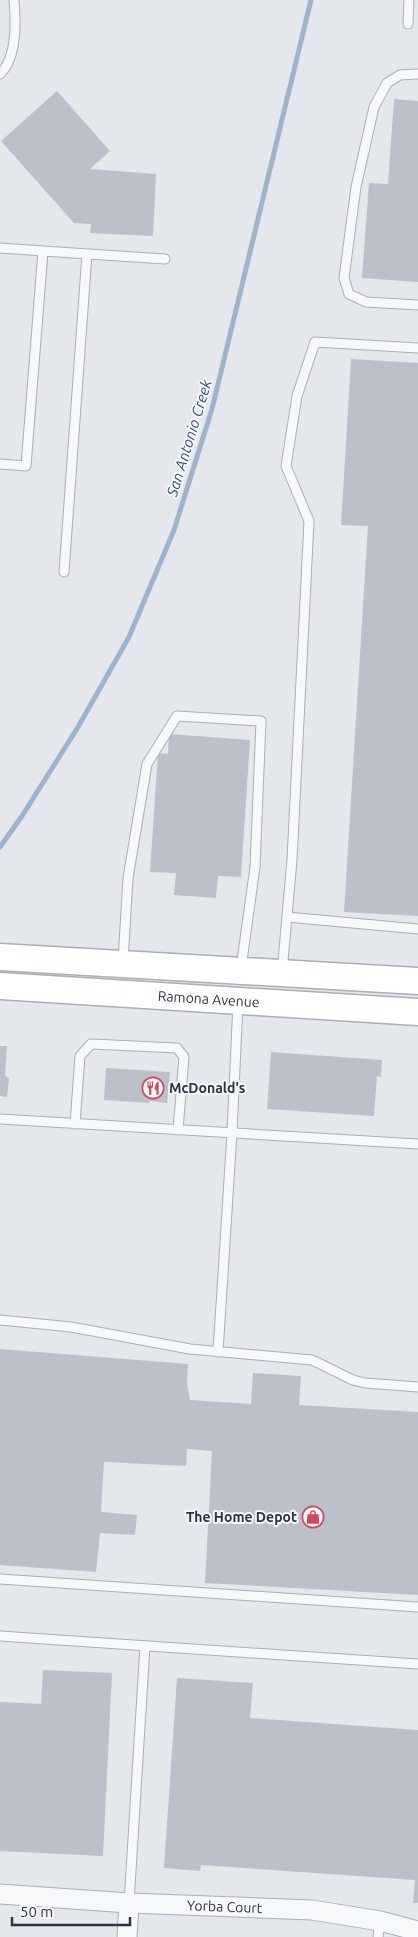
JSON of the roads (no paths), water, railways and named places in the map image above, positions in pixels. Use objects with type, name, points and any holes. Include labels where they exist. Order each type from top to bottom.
[{"type":"main road","points":[[0,957],[418,981]]},
{"type":"main road","points":[[238,1001],[241,971]]},
{"type":"main road","name":"Ramona Avenue","points":[[0,986],[418,1012]]},
{"type":"street","name":"Yorba Court","points":[[0,1894],[129,1903],[312,1910],[379,1929],[418,1931]]},
{"type":"street","points":[[127,1937],[129,1903]]},
{"type":"lane","points":[[0,74],[12,58],[14,0]]},
{"type":"lane","points":[[408,24],[409,0]]},
{"type":"lane","points":[[418,74],[400,75],[387,84],[374,107],[356,187],[344,278],[349,294],[366,302],[418,305]]},
{"type":"lane","points":[[0,248],[164,259]]},
{"type":"lane","points":[[0,464],[26,466],[43,251]]},
{"type":"lane","points":[[64,572],[87,254]]},
{"type":"lane","points":[[282,973],[292,860],[309,521],[286,466],[297,396],[315,342],[418,348]]},
{"type":"lane","points":[[123,964],[128,878],[147,764],[177,716],[261,721],[255,867],[241,971]]},
{"type":"lane","points":[[288,917],[418,929]]},
{"type":"lane","points":[[218,1352],[232,1133],[238,1001]]},
{"type":"lane","points":[[74,1124],[80,1056],[90,1044],[177,1048],[184,1057],[178,1130]]},
{"type":"lane","points":[[0,1119],[418,1144]]},
{"type":"lane","points":[[0,1320],[70,1327],[184,1348],[312,1360],[353,1380],[365,1383],[418,1387]]},
{"type":"lane","points":[[0,1579],[418,1607]]},
{"type":"lane","points":[[0,1636],[418,1664]]},
{"type":"lane","points":[[129,1903],[145,1646]]},
{"type":"waterway","name":"San Antonio Creek","points":[[0,847],[22,816],[78,727],[129,637],[174,530],[212,409],[311,0]]},
{"type":"place","name":"McDonald's","points":[[153,1088]]},
{"type":"place","name":"The Home Depot","points":[[313,1517]]}]
